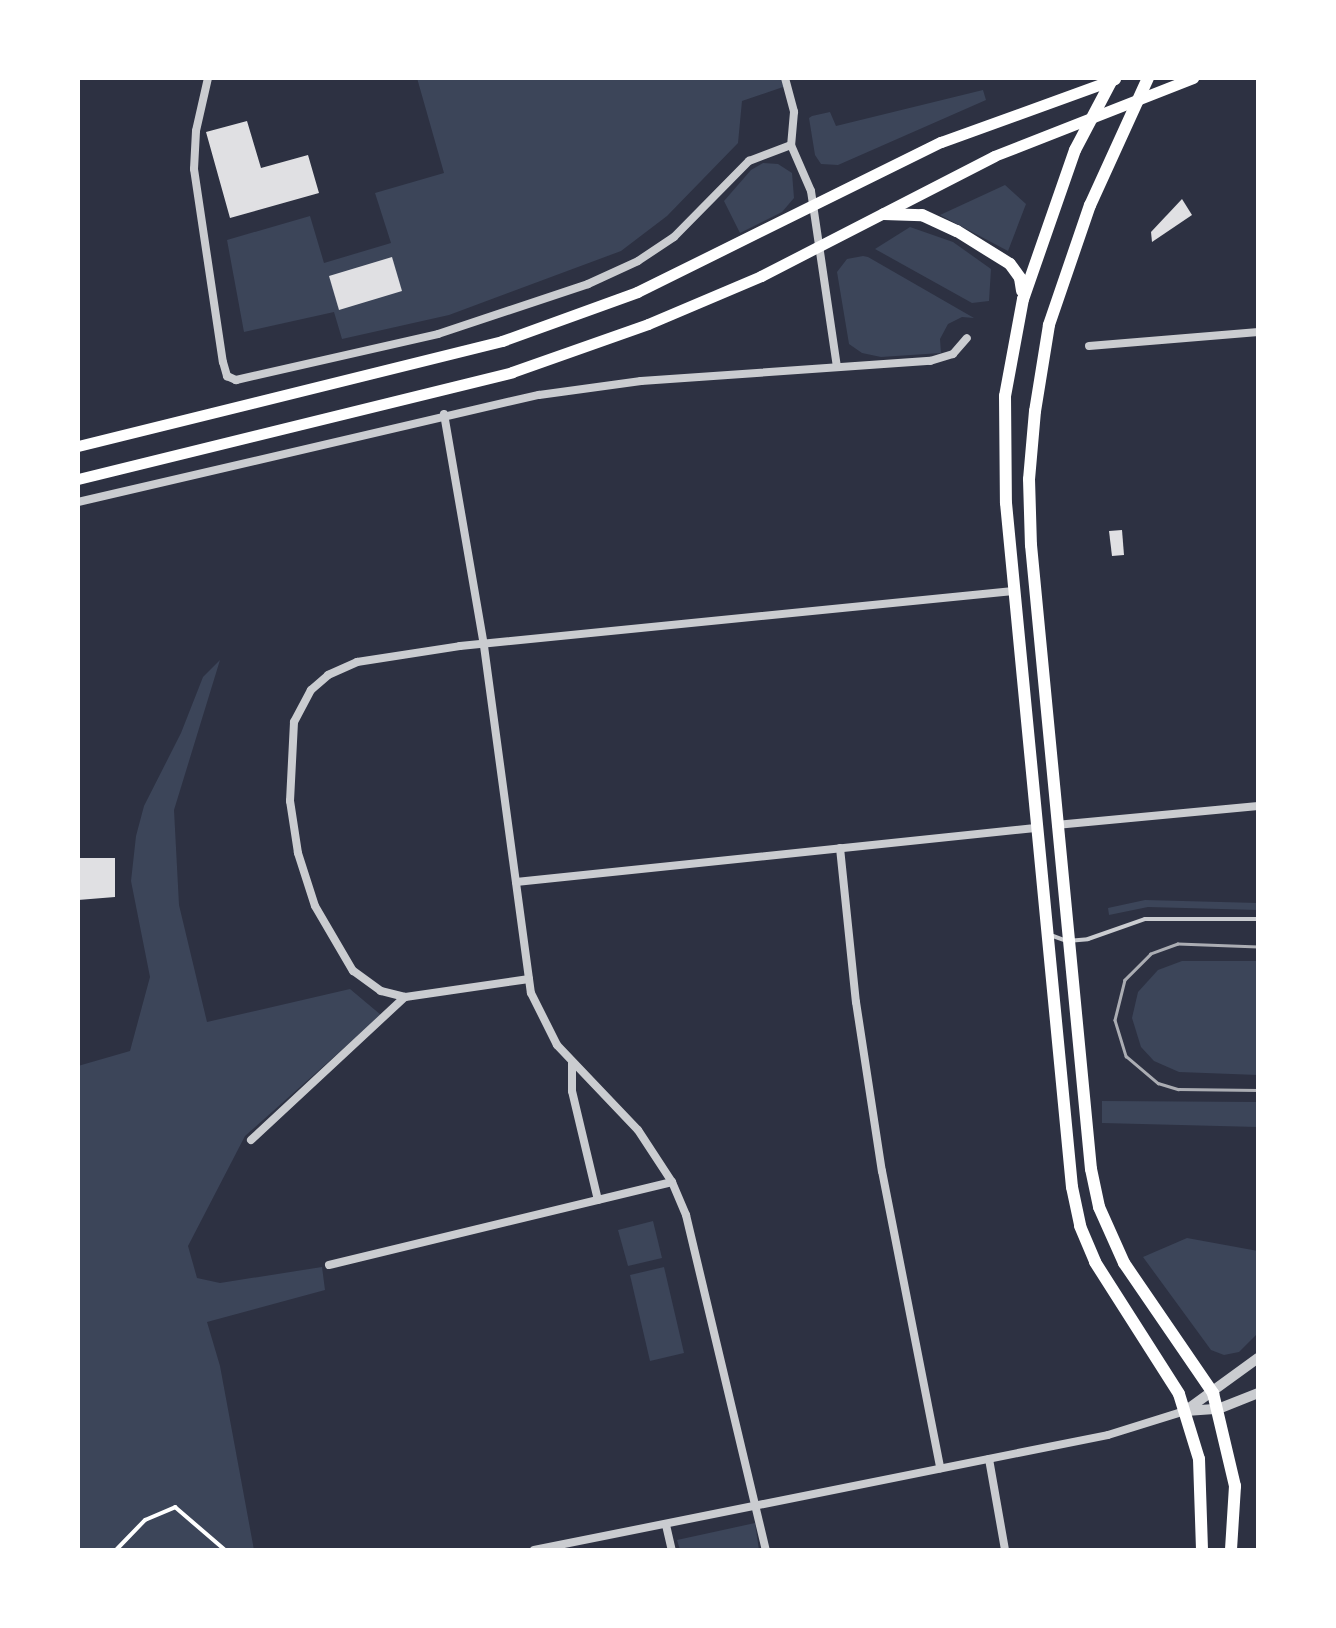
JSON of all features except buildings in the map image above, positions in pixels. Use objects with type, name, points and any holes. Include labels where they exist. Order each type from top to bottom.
[{"type":"main road","points":[[1114,78],[1075,150],[1022,299],[1008,370],[1004,426],[1013,591],[1044,928],[1080,1226],[1113,1295],[1171,1377],[1185,1412],[1203,1489],[1202,1550]]},
{"type":"main road","points":[[78,446],[502,341],[637,292],[941,142],[1114,78]]},
{"type":"main road","points":[[1148,78],[1090,205],[1058,290],[1034,425],[1030,512],[1067,941],[1099,1207],[1124,1264],[1213,1392],[1235,1486],[1231,1550]]},
{"type":"main road","points":[[78,479],[512,372],[648,324],[884,214],[994,156],[1193,78]]},
{"type":"main road","points":[[884,214],[922,215],[1002,257],[1020,278],[1022,299]]},
{"type":"street","points":[[208,78],[196,131],[194,169],[227,376],[248,380],[438,334],[588,284],[638,261],[674,238],[749,161],[791,146]]},
{"type":"street","points":[[786,78],[794,112],[791,146],[814,208],[837,367]]},
{"type":"street","points":[[1089,346],[1258,332]]},
{"type":"street","points":[[78,502],[444,414],[640,382],[930,361],[954,354],[967,338]]},
{"type":"street","points":[[444,414],[484,646],[529,979],[543,1025],[572,1063],[638,1130],[672,1182],[686,1215],[766,1550]]},
{"type":"street","points":[[529,979],[406,998],[381,992],[353,971],[314,906],[298,853],[290,801],[294,722],[311,690],[343,666],[484,646],[1013,591]]},
{"type":"street","points":[[1056,825],[1258,806]]},
{"type":"street","points":[[516,882],[1035,828]]},
{"type":"street","points":[[840,848],[856,1002],[880,1152],[940,1468]]},
{"type":"street","points":[[251,1140],[406,998]]},
{"type":"street","points":[[572,1063],[572,1090],[598,1200]]},
{"type":"street","points":[[329,1265],[672,1182]]},
{"type":"street","points":[[1185,1412],[1258,1358]]},
{"type":"street","points":[[534,1550],[1108,1436],[1185,1412],[1218,1409],[1258,1393]]},
{"type":"street","points":[[989,1459],[1005,1550]]},
{"type":"street","points":[[666,1525],[672,1550]]},
{"type":"lane","points":[[1044,928],[1067,941],[1156,918],[1258,920]]},
{"type":"path","points":[[116,1550],[146,1520],[175,1507],[225,1550]]},
{"type":"shaded area","points":[[417,78],[784,78],[786,86],[742,101],[738,143],[667,216],[621,251],[449,315],[342,339],[334,312],[244,332],[227,240],[310,216],[324,263],[391,243],[375,193],[444,173]]},
{"type":"shaded area","points":[[983,90],[986,100],[838,165],[821,164],[815,155],[809,118],[812,116],[830,112],[836,126]]},
{"type":"shaded area","points":[[763,163],[778,164],[792,173],[794,198],[782,212],[740,233],[724,201],[751,170]]},
{"type":"shaded area","points":[[1005,185],[1026,204],[1008,251],[940,215]]},
{"type":"shaded area","points":[[910,227],[953,242],[991,269],[989,301],[972,303],[875,249]]},
{"type":"shaded area","points":[[863,256],[974,318],[962,317],[948,324],[940,339],[941,353],[881,357],[862,353],[849,344],[837,272],[847,259]]},
{"type":"shaded area","points":[[220,660],[174,810],[179,905],[207,1022],[350,989],[381,1015],[245,1136],[188,1246],[197,1278],[220,1283],[322,1267],[325,1290],[207,1322],[220,1366],[254,1550],[78,1550],[78,1066],[130,1051],[150,977],[131,881],[136,836],[144,806],[181,733],[203,677]]},
{"type":"shaded area","points":[[1145,900],[1258,903],[1258,910],[1148,907],[1109,915],[1108,908]]},
{"type":"shaded area","points":[[1182,961],[1258,961],[1258,1075],[1179,1072],[1154,1061],[1141,1047],[1132,1018],[1138,992],[1158,970]]},
{"type":"shaded area","points":[[1102,1101],[1258,1102],[1258,1127],[1102,1123]]},
{"type":"shaded area","points":[[653,1221],[662,1258],[628,1266],[618,1230]]},
{"type":"shaded area","points":[[1187,1238],[1258,1251],[1258,1333],[1239,1352],[1224,1355],[1211,1350],[1143,1257]]},
{"type":"shaded area","points":[[664,1267],[684,1353],[650,1361],[630,1275]]},
{"type":"shaded area","points":[[755,1523],[759,1550],[680,1550],[677,1540]]},
{"type":"tram line","points":[[1258,947],[1178,944],[1151,954],[1125,980],[1115,1020],[1126,1056],[1158,1083],[1178,1089],[1258,1090]]}]
